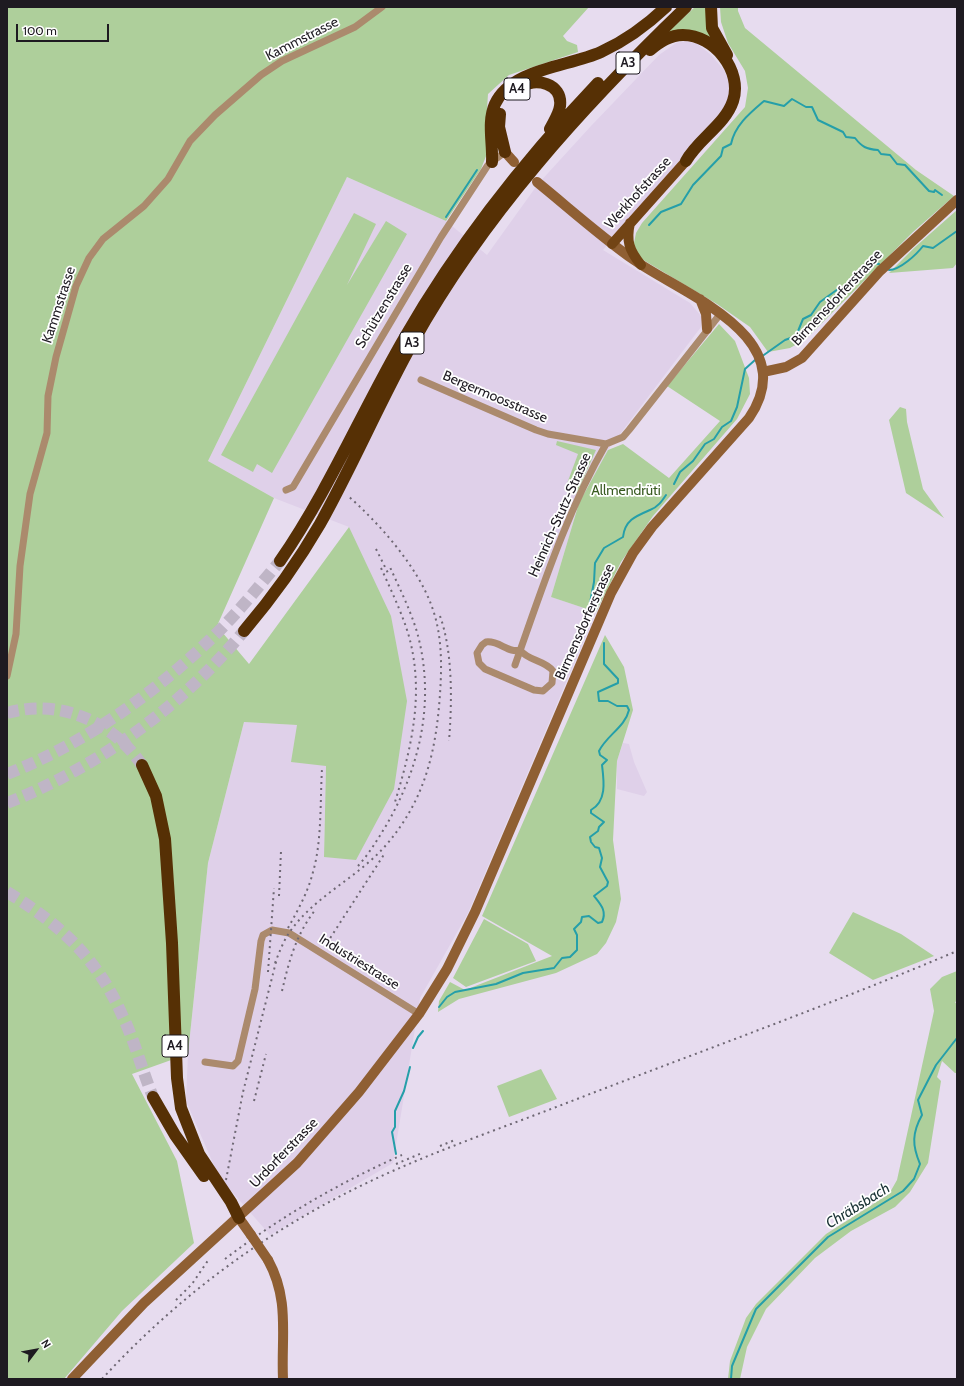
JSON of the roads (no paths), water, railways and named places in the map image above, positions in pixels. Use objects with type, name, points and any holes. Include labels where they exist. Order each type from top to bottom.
[{"type":"highway","name":"A4","points":[[492,162],[491,123],[493,112],[502,93],[514,82],[530,74],[581,60],[614,45],[642,28],[666,7]]},
{"type":"highway","name":"A3","points":[[280,561],[325,489],[388,367],[428,298],[466,242],[539,149],[601,80],[674,7]]},
{"type":"highway","name":"A3","points":[[244,631],[288,575],[320,524],[413,342],[450,281],[528,176],[604,89],[686,7]]},
{"type":"highway","points":[[686,161],[727,114],[734,100],[736,85],[735,77],[716,45],[712,28],[711,7]]},
{"type":"highway","points":[[604,89],[623,75],[649,50],[666,39],[674,36],[689,36],[716,45]]},
{"type":"highway","name":"A4","points":[[505,152],[499,127],[501,110],[505,102],[516,89],[530,82],[537,81],[544,82],[555,89],[560,105],[557,115],[539,149]]},
{"type":"highway","points":[[491,123],[497,144],[505,152]]},
{"type":"highway","name":"A4","points":[[142,765],[158,801],[165,839],[172,944],[176,1070],[181,1108],[200,1154],[231,1202],[239,1218]]},
{"type":"highway","points":[[153,1096],[175,1135],[225,1206],[239,1218]]},
{"type":"main road","points":[[505,152],[514,162]]},
{"type":"main road","name":"Werkhofstrasse","points":[[612,244],[686,161]]},
{"type":"main road","points":[[537,182],[612,244],[641,265],[700,299],[721,313],[746,337],[756,352],[762,369]]},
{"type":"main road","name":"Birmensdorferstrasse","points":[[475,912],[611,592],[634,553],[652,527],[749,418],[759,400],[762,369],[786,367],[802,358],[880,271],[957,200]]},
{"type":"main road","points":[[630,223],[627,236],[629,248],[641,265]]},
{"type":"main road","points":[[700,299],[706,314],[707,330]]},
{"type":"main road","name":"Urdorferstrasse","points":[[72,1379],[129,1317],[239,1218],[297,1163],[317,1141],[364,1086],[418,1014],[447,969],[475,912]]},
{"type":"main road","points":[[239,1218],[268,1260],[279,1284],[283,1306],[283,1379]]},
{"type":"street","name":"Kammstrasse","points":[[7,676],[16,634],[20,566],[30,494],[47,433],[48,396],[54,363],[76,286],[89,258],[103,239],[144,206],[168,179],[190,141],[215,115],[261,75],[282,61],[355,27],[382,7]]},
{"type":"street","name":"Schützenstrasse","points":[[286,490],[293,487],[441,237],[492,162],[505,152]]},
{"type":"street","name":"Heinrich-Stutz-Strasse","points":[[515,665],[561,535],[576,501],[606,444],[623,437],[721,313]]},
{"type":"street","name":"Bergermoosstrasse","points":[[421,380],[536,430],[554,435],[606,444]]},
{"type":"street","points":[[491,642],[513,651],[520,650],[524,654],[549,666],[553,671],[552,683],[543,691],[534,690],[485,669],[479,663],[477,653],[482,645],[491,642]]},
{"type":"street","name":"Industriestrasse","points":[[204,1062],[233,1066],[237,1063],[255,989],[263,935],[272,930],[286,932],[418,1014]]},
{"type":"waterway","points":[[649,225],[661,212],[681,204],[693,185],[721,156],[723,148],[731,144],[736,131],[744,120],[764,101],[784,106],[792,99],[806,107],[812,107],[818,120],[843,132],[846,137],[855,138],[865,147],[878,150],[881,154],[890,155],[897,164],[905,165],[929,191],[934,192],[935,190],[942,195]]},
{"type":"waterway","points":[[446,217],[477,170]]},
{"type":"waterway","points":[[889,270],[903,265],[923,246],[933,248],[957,231]]},
{"type":"waterway","points":[[761,357],[785,340],[796,336],[803,319],[811,315],[820,302],[838,289],[851,284],[873,263],[879,264]]},
{"type":"waterway","points":[[674,484],[680,472],[693,461],[705,444],[714,439],[722,427],[731,421],[737,407],[745,369],[755,360]]},
{"type":"waterway","points":[[591,607],[590,603],[594,582],[595,563],[604,548],[623,537],[626,526],[632,519],[655,507],[666,495]]},
{"type":"waterway","points":[[439,1007],[447,997],[455,992],[496,984],[523,973],[554,968],[562,958],[570,957],[577,950],[577,935],[574,929],[581,922],[582,917],[589,916],[598,923],[602,922],[604,911],[594,896],[607,886],[608,882],[600,867],[602,858],[599,848],[595,847],[591,842],[590,837],[598,831],[599,827],[604,822],[591,813],[591,810],[600,801],[604,784],[602,765],[607,760],[600,755],[599,751],[606,740],[624,721],[629,710],[627,706],[617,706],[608,701],[599,701],[598,692],[618,683],[618,679],[604,664],[604,643]]},
{"type":"waterway","points":[[413,1048],[418,1037],[423,1031]]},
{"type":"waterway","name":"Chräbsbach","points":[[731,1379],[732,1366],[756,1309],[828,1237],[903,1191],[914,1179],[920,1164],[914,1145],[916,1128],[922,1115],[918,1100],[936,1065],[957,1038]]},
{"type":"waterway","points":[[396,1154],[392,1132],[395,1127],[395,1111],[404,1091],[410,1067]]},
{"type":"tunnel","points":[[7,774],[65,747],[120,714],[146,695],[171,675],[218,632],[280,561]]},
{"type":"tunnel","points":[[7,803],[74,771],[106,753],[136,732],[166,709],[194,684],[244,631]]},
{"type":"tunnel","points":[[7,713],[26,709],[46,709],[65,711],[83,717],[100,725],[116,736],[142,765]]},
{"type":"tunnel","points":[[7,892],[26,904],[60,930],[76,945],[102,978],[113,996],[127,1027],[153,1097]]},
{"type":"railway","points":[[275,963],[287,936],[299,920],[311,908],[375,856],[387,844],[400,827],[411,810],[426,774],[435,736],[440,694],[441,661],[438,628],[432,607],[426,592],[396,546],[372,519],[347,495]]},
{"type":"railway","points":[[376,549],[388,573]]},
{"type":"railway","points":[[358,866],[369,853],[384,829],[397,806],[407,783],[421,734],[424,709],[425,683],[423,658],[417,632],[408,606],[389,565]]},
{"type":"railway","points":[[381,568],[408,633],[416,676],[416,697],[411,739],[407,760],[395,802]]},
{"type":"railway","points":[[440,616],[449,661],[451,694],[449,741]]},
{"type":"railway","points":[[288,928],[306,894],[316,860],[319,834],[322,769]]},
{"type":"railway","points":[[279,896],[281,851]]},
{"type":"railway","points":[[327,943],[385,853]]},
{"type":"railway","points":[[268,972],[274,888]]},
{"type":"railway","points":[[282,991],[287,969],[298,938],[309,918],[316,909]]},
{"type":"railway","points":[[102,1379],[154,1327],[209,1280],[268,1238],[331,1201],[391,1172],[452,1146],[815,1008],[957,951]]},
{"type":"railway","points":[[226,1180],[243,1092],[277,958]]},
{"type":"railway","points":[[254,1101],[266,1054]]},
{"type":"railway","points":[[440,1146],[455,1140]]},
{"type":"railway","points":[[396,1164],[422,1153]]},
{"type":"railway","points":[[225,1259],[267,1229],[310,1202],[356,1177],[402,1155]]},
{"type":"railway","points":[[176,1300],[192,1284],[209,1259]]},
{"type":"park label","name":"Allmendrüti","points":[[626,491]]}]
